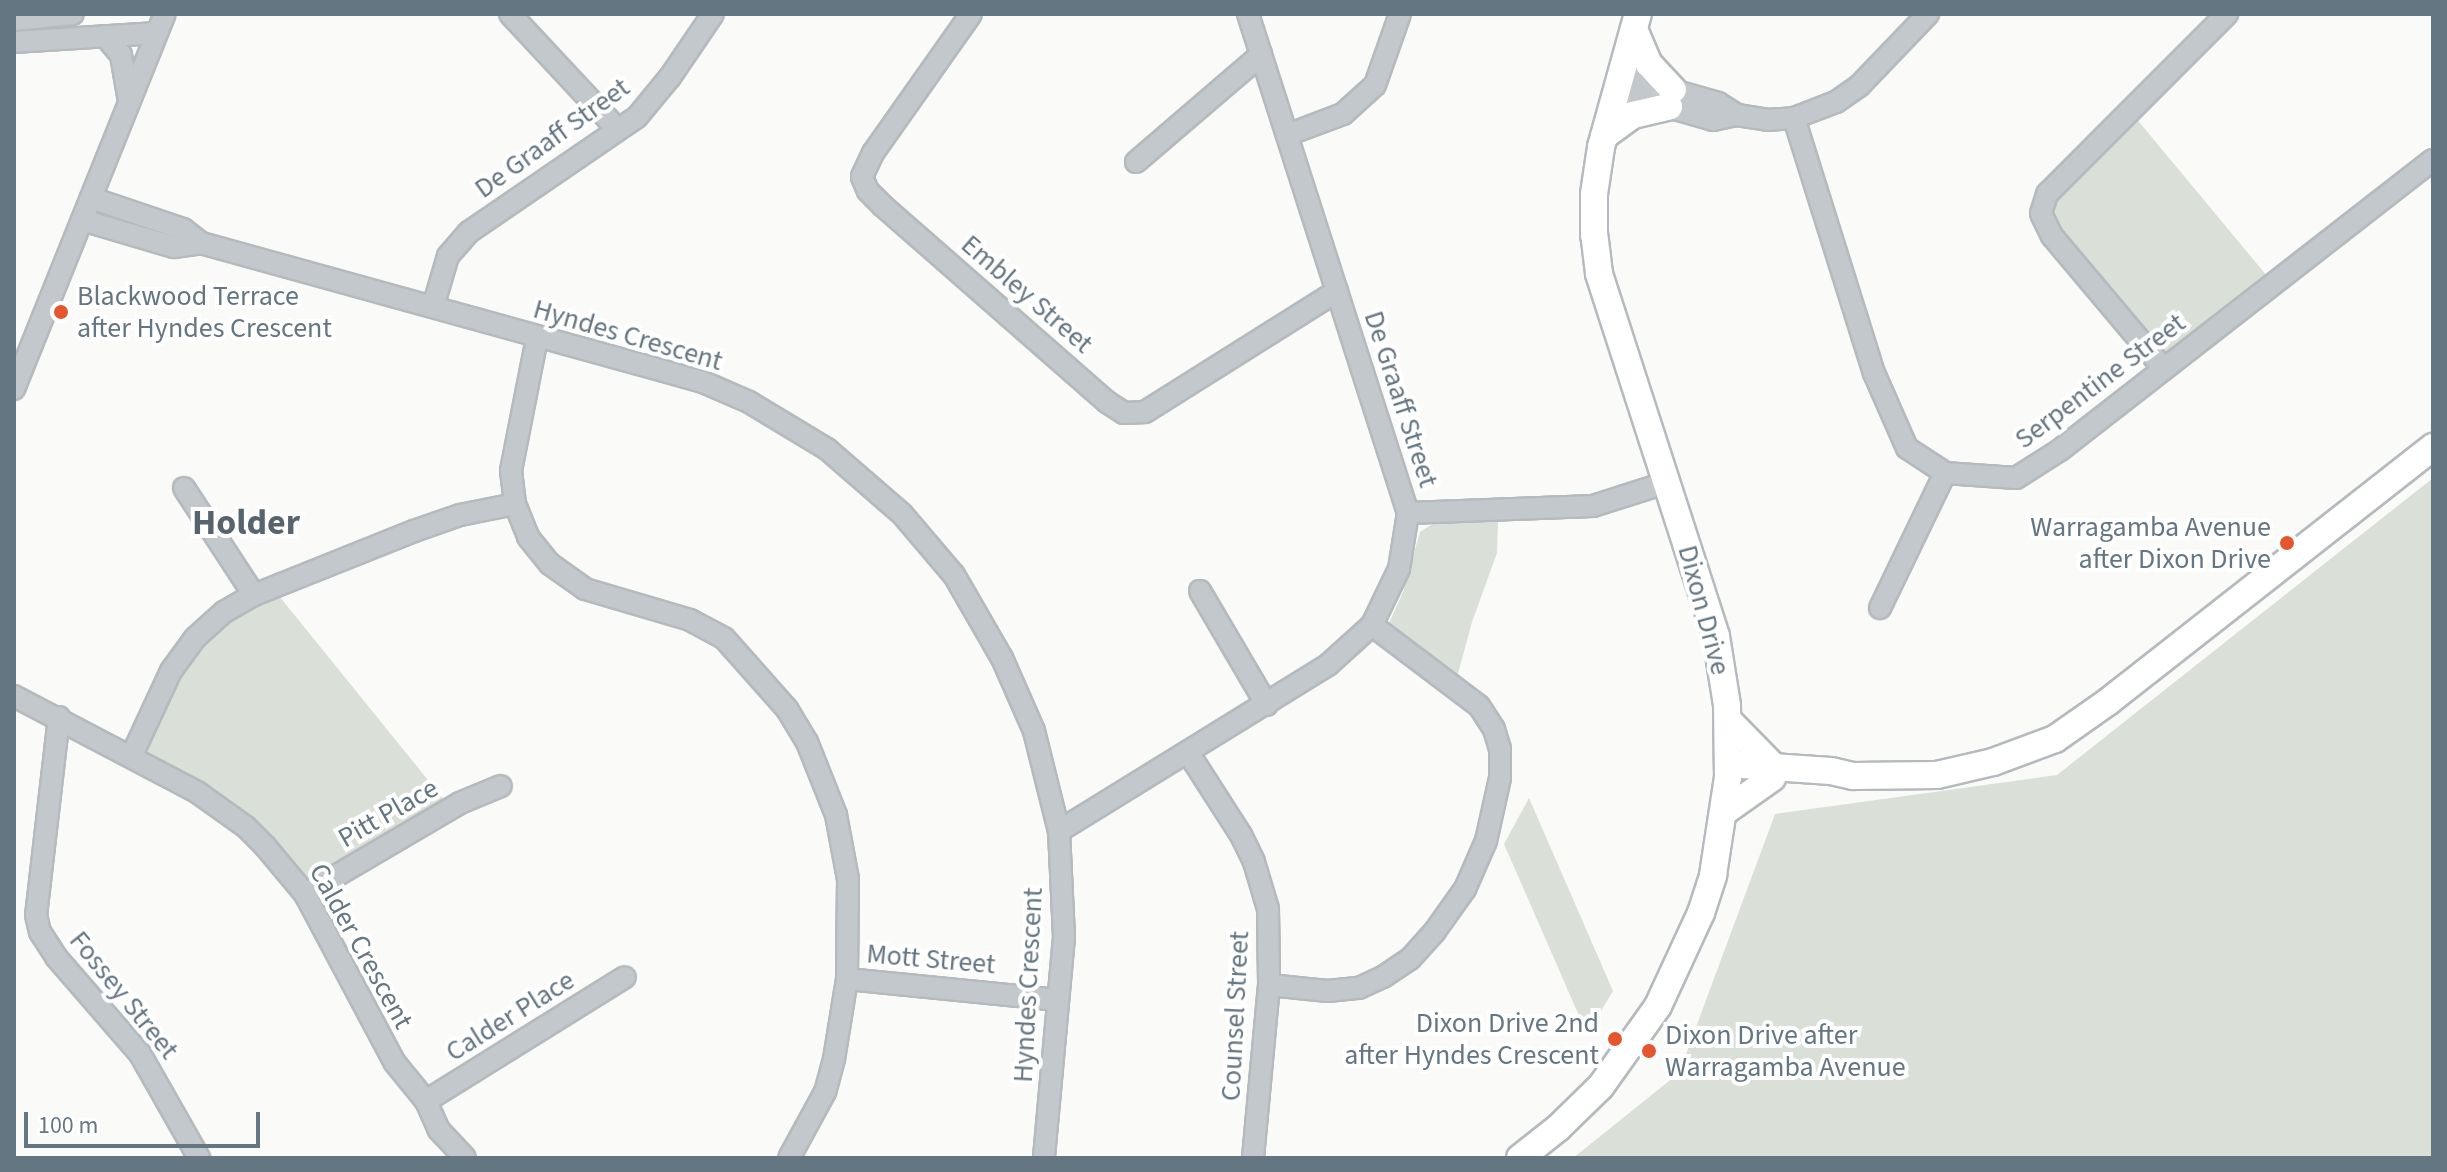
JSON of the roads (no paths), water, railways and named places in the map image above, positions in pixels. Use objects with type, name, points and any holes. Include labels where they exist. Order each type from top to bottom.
[{"type":"main road","name":"Dixon Drive","points":[[1520,1158],[1558,1128],[1601,1086],[1658,1006],[1701,913],[1713,875],[1724,812],[1728,720],[1716,636],[1599,273],[1593,208],[1604,136],[1636,22]]},
{"type":"main road","points":[[1604,136],[1633,115],[1671,98],[1649,64],[1636,22]]},
{"type":"main road","points":[[1728,770],[1937,775],[1993,762],[2055,739],[2121,692],[2433,447]]},
{"type":"main road","points":[[1728,720],[1773,772]]},
{"type":"main road","points":[[1724,812],[1773,772]]},
{"type":"street","points":[[14,20],[73,14]]},
{"type":"street","points":[[510,14],[618,130]]},
{"type":"street","name":"De Graaff Street","points":[[433,307],[448,256],[469,232],[618,130],[650,104],[713,14]]},
{"type":"street","name":"Embley Street","points":[[971,14],[873,153],[862,177],[868,191],[883,206],[1107,402],[1124,413],[1145,412],[1337,291]]},
{"type":"street","name":"De Graaff Street","points":[[1059,831],[1189,754],[1329,664],[1372,625],[1399,569],[1408,513],[1248,14]]},
{"type":"street","points":[[1287,135],[1343,114],[1375,85],[1400,14]]},
{"type":"street","points":[[1618,83],[1671,98],[1718,103],[1737,115],[1767,120],[1794,118],[1836,102],[1859,86],[1928,14]]},
{"type":"street","points":[[2164,369],[2052,236],[2041,213],[2047,194],[2227,14]]},
{"type":"street","points":[[14,42],[105,36],[161,24]]},
{"type":"street","points":[[14,389],[161,24]]},
{"type":"street","points":[[105,36],[121,55],[129,104]]},
{"type":"street","points":[[1136,162],[1261,55]]},
{"type":"street","name":"Serpentine Street","points":[[1794,118],[1874,373],[1907,448],[1945,473],[2016,478],[2060,450],[2433,160]]},
{"type":"street","name":"Hyndes Crescent","points":[[91,198],[183,229],[201,243],[703,382],[749,402],[827,449],[902,514],[954,575],[1002,658],[1034,731],[1059,831],[1064,937],[1044,1158]]},
{"type":"street","name":"Hyndes Crescent","points":[[82,220],[174,247],[201,243]]},
{"type":"street","points":[[537,338],[512,452],[515,504],[537,550],[566,578],[585,589],[690,620],[724,638],[787,709],[807,742],[844,849],[850,908],[847,979],[831,1073],[819,1107],[789,1158]]},
{"type":"street","points":[[1880,608],[1945,473]]},
{"type":"street","points":[[1408,513],[1593,506],[1665,483]]},
{"type":"street","points":[[184,488],[254,595]]},
{"type":"street","points":[[132,755],[171,671],[208,624],[254,595],[414,531],[460,515],[515,504]]},
{"type":"street","points":[[1200,591],[1267,705]]},
{"type":"street","points":[[1269,985],[1328,991],[1359,988],[1383,977],[1410,959],[1435,931],[1465,889],[1486,841],[1500,778],[1500,749],[1494,729],[1479,706],[1372,625]]},
{"type":"street","name":"Calder Crescent","points":[[14,696],[132,755],[197,792],[246,827],[305,894],[395,1063],[426,1101],[439,1130],[465,1158]]},
{"type":"street","name":"Fossey Street","points":[[59,717],[36,915],[40,932],[56,957],[140,1054],[199,1158]]},
{"type":"street","name":"Counsel Street","points":[[1189,754],[1254,862],[1270,930],[1269,985],[1253,1158]]},
{"type":"street","name":"Pitt Place","points":[[305,894],[460,803],[501,786]]},
{"type":"street","name":"Calder Place","points":[[426,1101],[625,977]]},
{"type":"street","name":"Mott Street","points":[[847,979],[1058,1000]]},
{"type":"place","name":"Blackwood Terrace after Hyndes Crescent","points":[[61,312]]},
{"type":"place","name":"Warragamba Avenue after Dixon Drive","points":[[2287,543]]},
{"type":"place","name":"Dixon Drive 2nd after Hyndes Crescent","points":[[1615,1039]]},
{"type":"place","name":"Dixon Drive after Warragamba Avenue","points":[[1649,1051]]},
{"type":"district","name":"Holder","points":[[246,523]]}]
